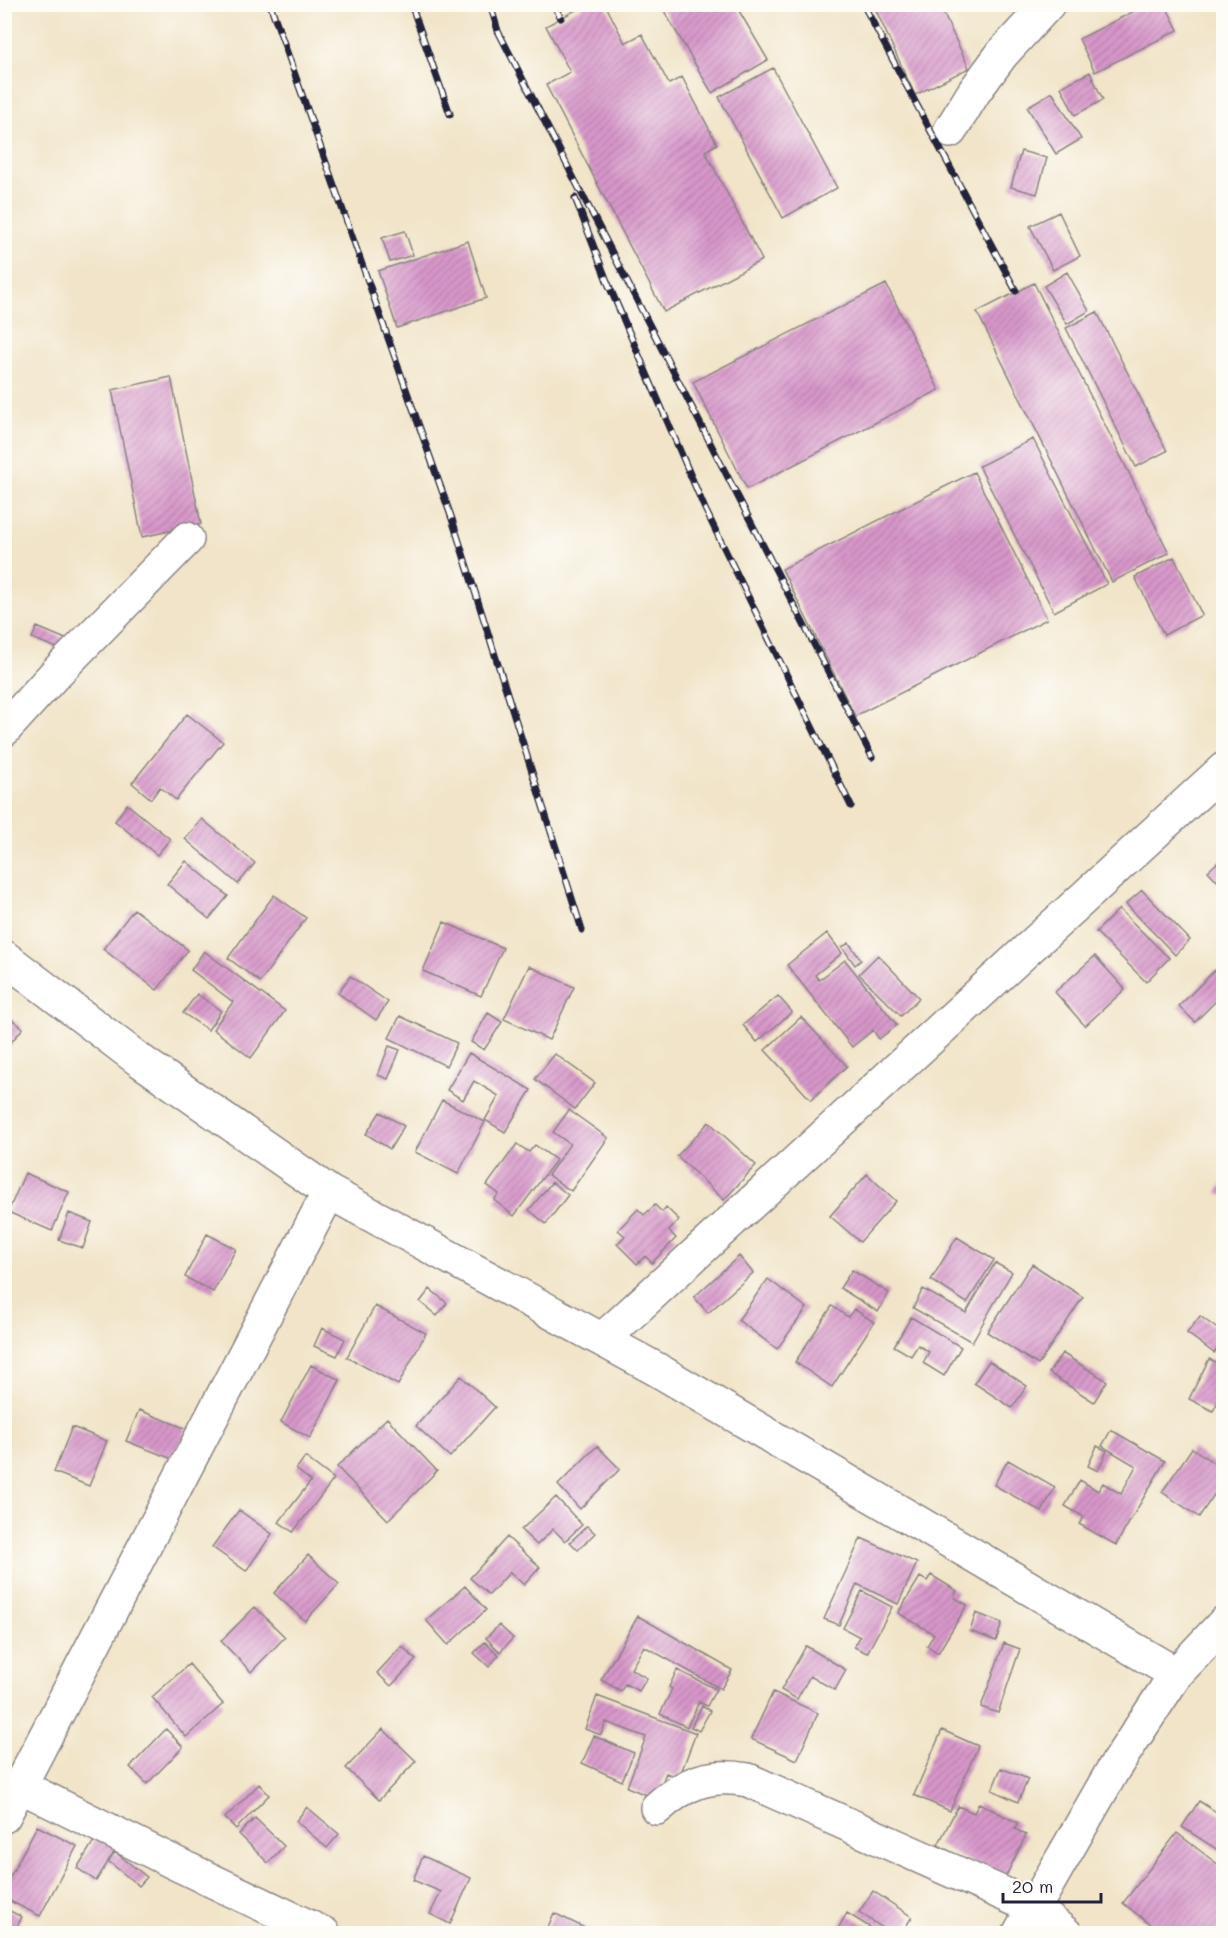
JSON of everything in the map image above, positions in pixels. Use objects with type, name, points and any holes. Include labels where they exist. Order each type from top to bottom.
[{"type":"street","points":[[950,131],[1002,54],[1048,4]]},
{"type":"street","points":[[4,730],[55,674],[187,539]]},
{"type":"street","points":[[603,1339],[1224,769]]},
{"type":"street","points":[[4,957],[138,1059],[329,1192],[656,1368],[1176,1674]]},
{"type":"street","points":[[4,1816],[329,1192]]},
{"type":"street","points":[[1026,1920],[1114,1768],[1176,1674],[1224,1623]]},
{"type":"street","points":[[657,1808],[677,1790],[704,1780],[730,1777],[748,1780],[1026,1920],[1066,1934]]},
{"type":"street","points":[[20,1786],[324,1934]]},
{"type":"building","points":[[587,4],[605,4],[625,43],[642,34],[669,84],[682,77],[717,144],[705,151],[762,260],[664,312],[546,85],[570,72],[546,26]]},
{"type":"building","points":[[660,4],[735,4],[768,60],[712,93]]},
{"type":"building","points":[[873,4],[939,4],[969,68],[915,95]]},
{"type":"building","points":[[1148,4],[1165,4],[1178,30],[1095,72],[1079,39]]},
{"type":"building","points":[[773,68],[837,188],[783,218],[719,97]]},
{"type":"building","points":[[1090,72],[1103,100],[1075,115],[1061,87]]},
{"type":"building","points":[[1052,92],[1081,139],[1056,154],[1027,107]]},
{"type":"building","points":[[1021,151],[1047,158],[1037,194],[1011,187]]},
{"type":"building","points":[[1059,212],[1080,256],[1053,270],[1030,226]]},
{"type":"building","points":[[405,231],[413,255],[390,262],[382,238]]},
{"type":"building","points":[[468,241],[486,298],[397,328],[378,271]]},
{"type":"building","points":[[1067,272],[1089,311],[1067,324],[1044,286]]},
{"type":"building","points":[[1034,283],[1169,553],[1112,582],[977,312]]},
{"type":"building","points":[[886,284],[939,390],[747,489],[693,382]]},
{"type":"building","points":[[1097,312],[1167,451],[1136,467],[1066,328]]},
{"type":"building","points":[[171,377],[201,524],[142,537],[112,390]]},
{"type":"building","points":[[1033,439],[1107,584],[1054,612],[979,466]]},
{"type":"building","points":[[974,472],[1047,619],[855,716],[782,569]]},
{"type":"building","points":[[1174,557],[1202,615],[1164,635],[1135,577]]},
{"type":"building","points":[[37,627],[68,640],[64,651],[32,638]]},
{"type":"building","points":[[187,714],[223,742],[176,800],[160,787],[151,799],[132,783]]},
{"type":"building","points":[[127,804],[170,839],[157,855],[115,821]]},
{"type":"building","points":[[202,819],[255,863],[238,884],[185,839]]},
{"type":"building","points":[[1224,857],[1224,888],[1208,871]]},
{"type":"building","points":[[186,861],[228,896],[209,919],[167,884]]},
{"type":"building","points":[[1142,890],[1190,940],[1175,955],[1126,904]]},
{"type":"building","points":[[274,895],[306,918],[260,982],[228,958]]},
{"type":"building","points":[[134,909],[188,950],[157,990],[103,949]]},
{"type":"building","points":[[1119,909],[1169,958],[1146,982],[1096,932]]},
{"type":"building","points":[[444,922],[503,948],[481,996],[423,971]]},
{"type":"building","points":[[827,933],[842,953],[815,975],[819,980],[845,960],[897,1025],[879,1039],[873,1030],[852,1047],[787,965]]},
{"type":"building","points":[[849,943],[861,960],[855,965],[842,947]]},
{"type":"building","points":[[204,951],[285,1011],[251,1058],[213,1029],[233,1002],[191,970]]},
{"type":"building","points":[[878,955],[919,998],[901,1016],[859,974]]},
{"type":"building","points":[[1095,956],[1125,989],[1085,1026],[1055,992]]},
{"type":"building","points":[[529,966],[574,987],[549,1040],[504,1019]]},
{"type":"building","points":[[1215,970],[1224,979],[1224,993],[1195,1022],[1179,1006]]},
{"type":"building","points":[[350,976],[388,1002],[376,1020],[338,993]]},
{"type":"building","points":[[197,994],[221,1011],[208,1030],[183,1013]]},
{"type":"building","points":[[778,996],[792,1012],[757,1042],[743,1025]]},
{"type":"building","points":[[4,1013],[23,1028],[4,1051]]},
{"type":"building","points":[[488,1013],[502,1022],[484,1050],[471,1042]]},
{"type":"building","points":[[400,1016],[457,1043],[446,1066],[389,1038]]},
{"type":"building","points":[[801,1017],[847,1066],[811,1100],[765,1050]]},
{"type":"building","points":[[389,1046],[400,1050],[388,1079],[378,1075]]},
{"type":"building","points":[[469,1053],[531,1090],[505,1132],[485,1120],[499,1096],[474,1081],[463,1100],[447,1090]]},
{"type":"building","points":[[555,1054],[595,1083],[575,1109],[535,1079]]},
{"type":"building","points":[[442,1100],[485,1122],[458,1174],[415,1152]]},
{"type":"building","points":[[569,1110],[608,1138],[571,1191],[548,1175],[570,1144],[553,1132]]},
{"type":"building","points":[[380,1112],[404,1126],[390,1149],[366,1134]]},
{"type":"building","points":[[709,1122],[756,1165],[724,1200],[677,1156]]},
{"type":"building","points":[[517,1144],[529,1152],[535,1145],[556,1160],[514,1216],[494,1200],[499,1194],[487,1185]]},
{"type":"building","points":[[25,1173],[69,1192],[52,1231],[8,1212]]},
{"type":"building","points":[[867,1174],[896,1201],[860,1242],[830,1216]]},
{"type":"building","points":[[1224,1181],[1224,1196],[1217,1192]]},
{"type":"building","points":[[552,1182],[568,1195],[546,1224],[529,1210]]},
{"type":"building","points":[[655,1205],[662,1212],[666,1207],[679,1220],[669,1231],[676,1238],[652,1263],[645,1256],[637,1264],[617,1244],[625,1236],[618,1230],[638,1209],[644,1215]]},
{"type":"building","points":[[69,1213],[92,1222],[83,1248],[59,1240]]},
{"type":"building","points":[[207,1234],[236,1249],[213,1292],[185,1277]]},
{"type":"building","points":[[957,1237],[994,1260],[967,1303],[931,1280]]},
{"type":"building","points":[[739,1256],[753,1273],[708,1313],[694,1297]]},
{"type":"building","points":[[995,1263],[1012,1272],[972,1342],[913,1308],[923,1289],[966,1313]]},
{"type":"building","points":[[1032,1264],[1083,1297],[1038,1365],[987,1332]]},
{"type":"building","points":[[852,1270],[889,1293],[878,1312],[840,1288]]},
{"type":"building","points":[[768,1279],[807,1308],[777,1349],[738,1320]]},
{"type":"building","points":[[430,1289],[447,1303],[437,1316],[420,1302]]},
{"type":"building","points":[[375,1306],[426,1333],[398,1385],[347,1357]]},
{"type":"building","points":[[832,1306],[848,1317],[854,1309],[874,1322],[832,1387],[795,1362]]},
{"type":"building","points":[[1200,1316],[1224,1334],[1224,1341],[1214,1353],[1187,1333]]},
{"type":"building","points":[[911,1317],[961,1347],[944,1376],[923,1363],[929,1352],[918,1345],[911,1356],[894,1346]]},
{"type":"building","points":[[322,1328],[345,1339],[337,1356],[314,1346]]},
{"type":"building","points":[[1062,1353],[1107,1381],[1094,1402],[1049,1373]]},
{"type":"building","points":[[1209,1359],[1224,1366],[1224,1390],[1213,1411],[1189,1399]]},
{"type":"building","points":[[989,1361],[1027,1386],[1012,1408],[974,1383]]},
{"type":"building","points":[[311,1365],[340,1380],[310,1438],[281,1422]]},
{"type":"building","points":[[461,1376],[495,1407],[450,1457],[416,1426]]},
{"type":"building","points":[[139,1410],[187,1429],[175,1460],[126,1441]]},
{"type":"building","points":[[387,1418],[437,1471],[388,1520],[337,1467]]},
{"type":"building","points":[[72,1427],[107,1441],[89,1486],[54,1472]]},
{"type":"building","points":[[1111,1430],[1165,1461],[1116,1545],[1079,1524],[1084,1517],[1065,1506],[1080,1480],[1098,1491],[1103,1483],[1121,1494],[1136,1466],[1102,1446]]},
{"type":"building","points":[[597,1446],[620,1469],[580,1509],[558,1485]]},
{"type":"building","points":[[1097,1446],[1107,1451],[1098,1471],[1088,1466]]},
{"type":"building","points":[[1192,1448],[1224,1470],[1224,1480],[1199,1517],[1162,1492]]},
{"type":"building","points":[[305,1457],[334,1479],[293,1532],[279,1522],[311,1481],[296,1469]]},
{"type":"building","points":[[1008,1460],[1055,1487],[1042,1512],[994,1485]]},
{"type":"building","points":[[556,1497],[582,1525],[565,1541],[553,1529],[537,1545],[521,1530]]},
{"type":"building","points":[[239,1510],[272,1534],[246,1571],[212,1547]]},
{"type":"building","points":[[587,1526],[595,1533],[578,1550],[570,1542]]},
{"type":"building","points":[[507,1537],[540,1567],[524,1585],[510,1572],[489,1595],[470,1578]]},
{"type":"building","points":[[861,1538],[917,1563],[898,1604],[857,1584],[839,1625],[824,1619]]},
{"type":"building","points":[[308,1555],[339,1584],[305,1621],[274,1593]]},
{"type":"building","points":[[931,1575],[957,1591],[954,1597],[967,1605],[938,1653],[927,1646],[934,1634],[898,1613],[920,1577],[927,1581]]},
{"type":"building","points":[[465,1586],[486,1610],[448,1645],[426,1620]]},
{"type":"building","points":[[862,1591],[892,1607],[867,1653],[854,1647],[860,1637],[843,1628]]},
{"type":"building","points":[[255,1607],[285,1637],[251,1672],[221,1641]]},
{"type":"building","points":[[976,1613],[1002,1623],[996,1641],[970,1631]]},
{"type":"building","points":[[638,1616],[732,1670],[721,1689],[644,1646],[631,1669],[647,1678],[639,1691],[625,1684],[621,1691],[601,1680]]},
{"type":"building","points":[[499,1625],[513,1638],[500,1652],[486,1638]]},
{"type":"building","points":[[485,1642],[499,1655],[489,1667],[474,1653]]},
{"type":"building","points":[[1004,1643],[1020,1649],[998,1713],[981,1707]]},
{"type":"building","points":[[402,1646],[416,1660],[391,1686],[377,1673]]},
{"type":"building","points":[[806,1646],[846,1670],[835,1690],[810,1676],[797,1699],[781,1690]]},
{"type":"building","points":[[189,1664],[223,1704],[186,1737],[152,1697]]},
{"type":"building","points":[[677,1670],[716,1689],[707,1706],[699,1702],[687,1727],[660,1714],[672,1689],[669,1687]]},
{"type":"building","points":[[773,1692],[818,1713],[797,1760],[751,1739]]},
{"type":"building","points":[[597,1696],[696,1733],[679,1778],[666,1773],[656,1799],[627,1787],[646,1737],[606,1722],[601,1735],[585,1729]]},
{"type":"building","points":[[702,1706],[710,1711],[699,1731],[691,1727]]},
{"type":"building","points":[[166,1729],[183,1747],[147,1784],[130,1767]]},
{"type":"building","points":[[383,1729],[416,1761],[379,1800],[346,1768]]},
{"type":"building","points":[[942,1730],[978,1746],[950,1811],[914,1795]]},
{"type":"building","points":[[594,1736],[634,1753],[622,1781],[582,1763]]},
{"type":"building","points":[[1001,1768],[1028,1779],[1018,1802],[992,1790]]},
{"type":"building","points":[[259,1784],[269,1795],[236,1829],[225,1818]]},
{"type":"building","points":[[1199,1801],[1224,1817],[1224,1854],[1182,1827]]},
{"type":"building","points":[[979,1803],[1018,1823],[1015,1829],[1026,1835],[1004,1880],[938,1845],[958,1806],[974,1813]]},
{"type":"building","points":[[307,1807],[339,1834],[327,1848],[296,1821]]},
{"type":"building","points":[[255,1818],[284,1846],[268,1863],[239,1834]]},
{"type":"building","points":[[37,1826],[77,1846],[40,1916],[4,1898],[4,1888]]},
{"type":"building","points":[[99,1833],[119,1845],[96,1881],[77,1868]]},
{"type":"building","points":[[1177,1833],[1224,1869],[1224,1934],[1162,1934],[1123,1903]]},
{"type":"building","points":[[115,1852],[147,1877],[139,1886],[108,1861]]},
{"type":"building","points":[[423,1856],[471,1878],[450,1924],[430,1914],[441,1892],[413,1880]]},
{"type":"building","points":[[873,1891],[912,1917],[901,1934],[892,1934],[859,1912]]},
{"type":"building","points":[[4,1908],[22,1917],[13,1934],[4,1934]]},
{"type":"building","points":[[554,1913],[585,1928],[582,1934],[545,1934]]},
{"type":"building","points":[[847,1913],[881,1934],[835,1934]]},
{"type":"railway","points":[[270,4],[452,519],[582,930]]},
{"type":"railway","points":[[411,4],[450,114]]},
{"type":"railway","points":[[490,4],[498,31],[872,757]]},
{"type":"railway","points":[[553,4],[561,18]]},
{"type":"railway","points":[[863,4],[1016,291]]},
{"type":"railway","points":[[575,198],[607,281],[705,509],[851,806]]}]
